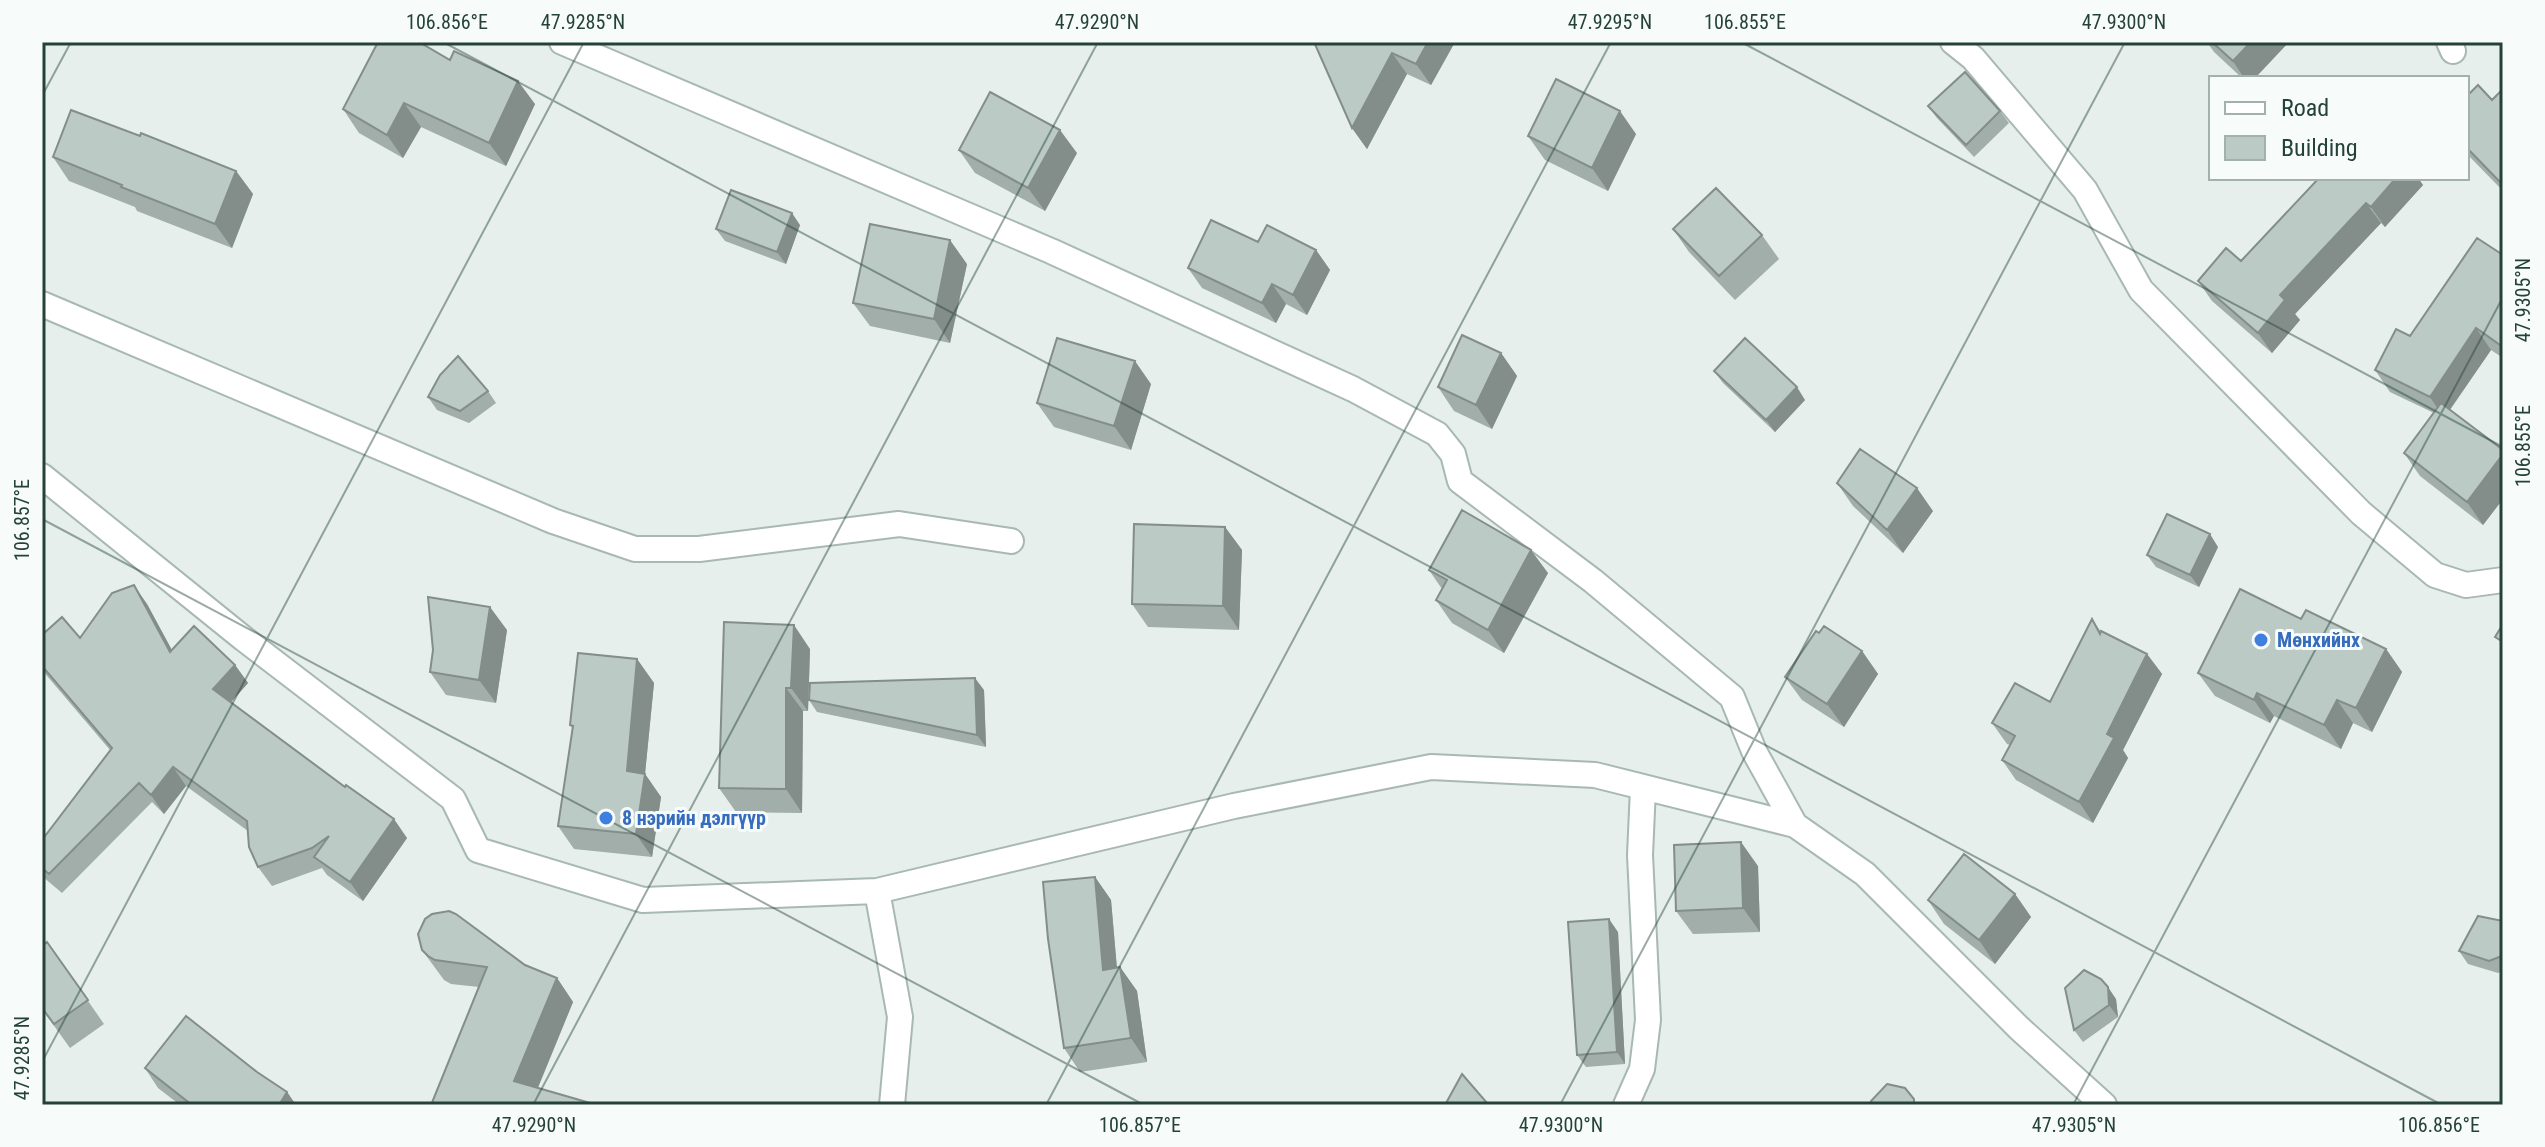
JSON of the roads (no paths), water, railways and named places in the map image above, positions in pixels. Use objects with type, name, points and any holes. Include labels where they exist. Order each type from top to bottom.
[{"type":"street","points":[[562,42],[1051,251],[1353,389],[1437,434],[1453,454],[1460,481],[1593,581],[1732,697],[1754,751],[1795,825]]},
{"type":"street","points":[[1953,42],[1973,58],[2085,190],[2141,290],[2361,513],[2435,575],[2466,585],[2503,580]]},
{"type":"street","points":[[42,304],[553,521],[635,549],[699,549],[899,524],[1011,541]]},
{"type":"street","points":[[42,476],[244,639],[453,799],[478,850],[643,900],[877,891],[1234,806],[1431,767],[1595,775],[1795,825],[1865,874],[2019,1028],[2104,1105]]},
{"type":"street","points":[[1626,1105],[1642,1069],[1648,1020],[1640,855],[1643,788]]},
{"type":"street","points":[[877,891],[900,1017],[892,1105]]},
{"type":"place","name":"Мөнхийнх","points":[[2261,640]]},
{"type":"place","name":"8 нэрийн дэлгүүр","points":[[606,818]]}]
